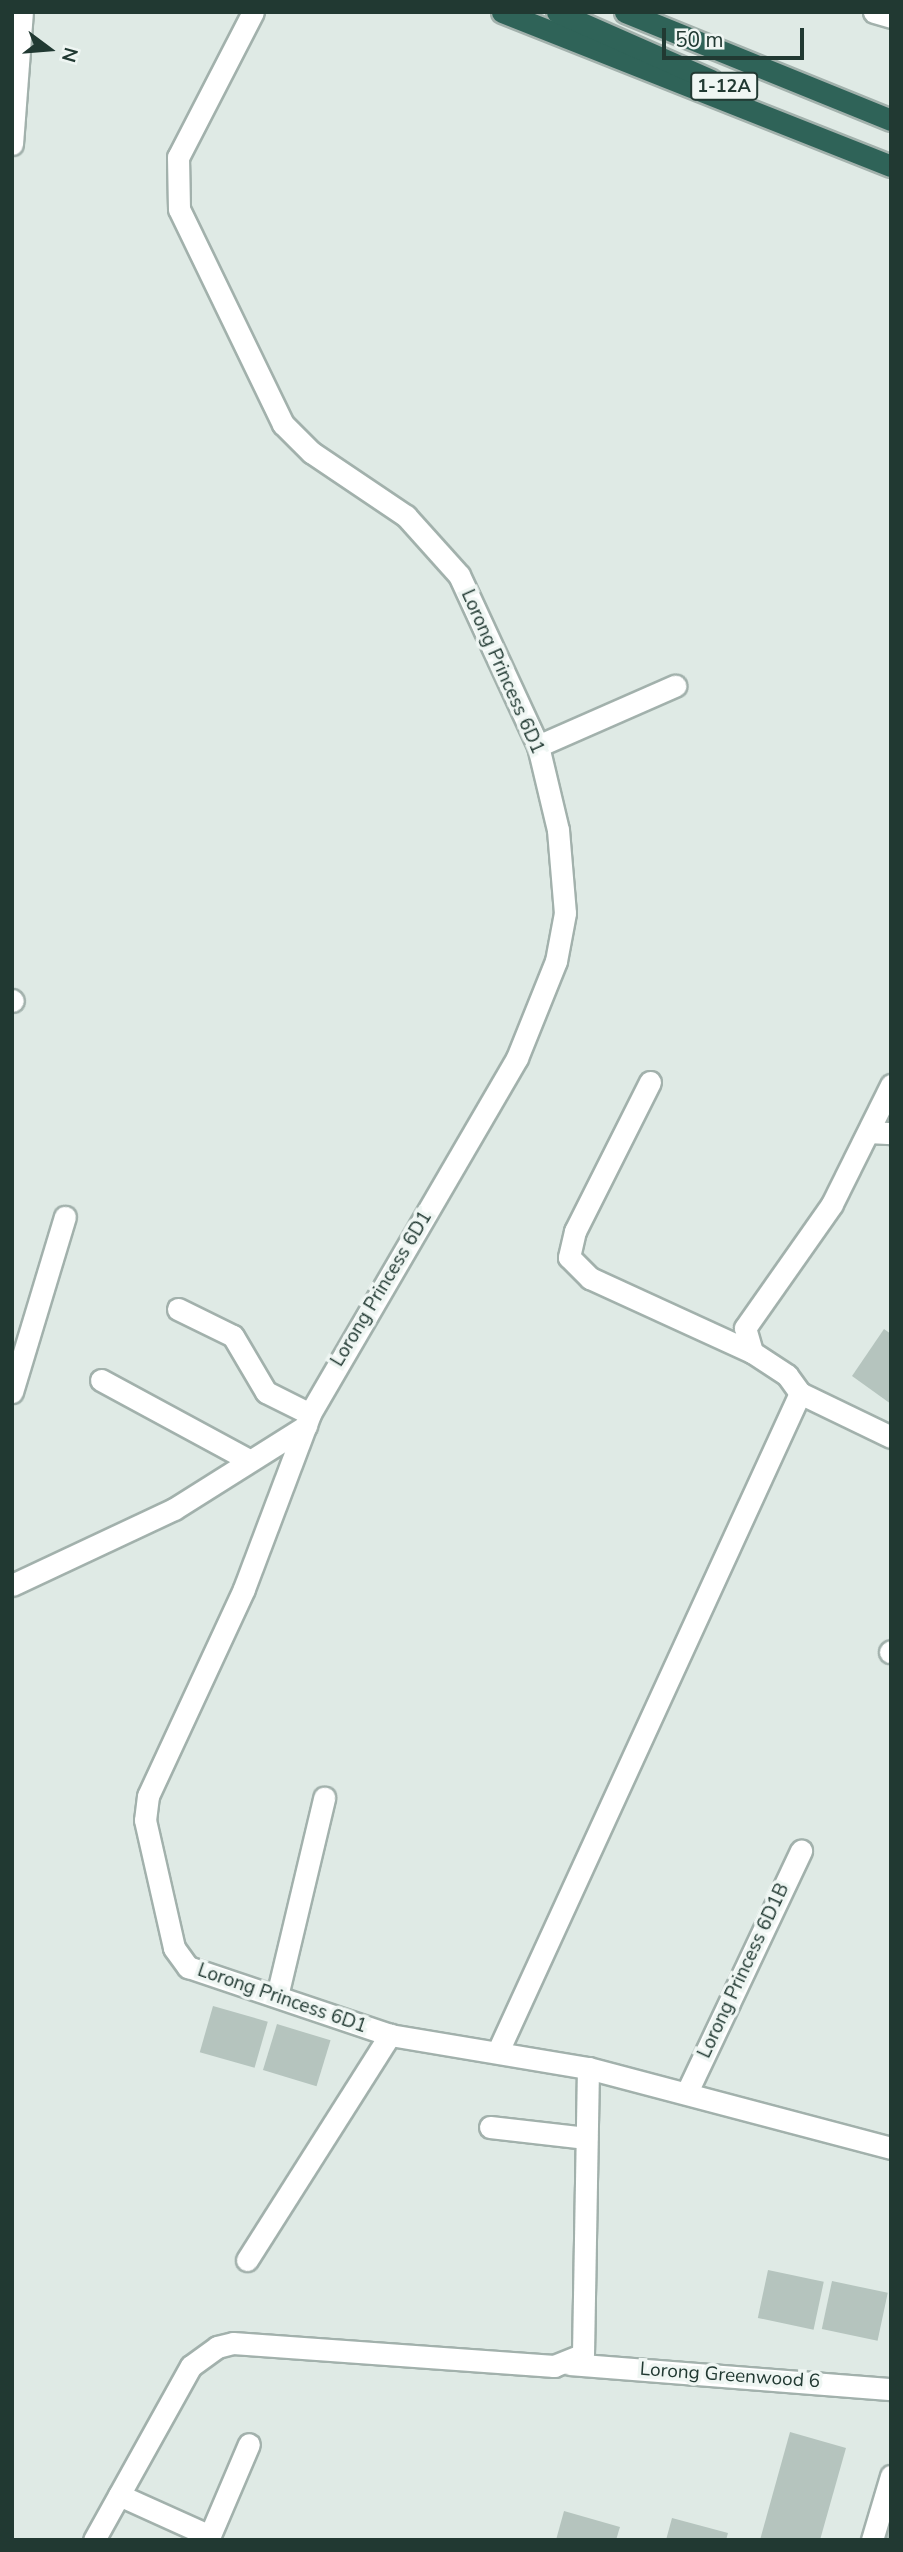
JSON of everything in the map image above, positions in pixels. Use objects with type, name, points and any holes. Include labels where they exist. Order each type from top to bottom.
[{"type":"highway","points":[[502,12],[891,164]]},
{"type":"highway","name":"1-12A","points":[[557,12],[891,164]]},
{"type":"highway","points":[[625,12],[891,120]]},
{"type":"highway","points":[[648,12],[670,31]]},
{"type":"street","points":[[12,144],[22,12]]},
{"type":"street","name":"Lorong Princess 6D1","points":[[253,12],[178,157],[179,209],[283,424],[443,551],[538,746],[564,873],[556,961],[491,1108],[308,1420],[244,1589],[145,1808],[177,1958],[390,2035],[499,2049],[589,2068],[889,2144]]},
{"type":"street","points":[[874,12],[891,18]]},
{"type":"street","points":[[538,746],[675,686]]},
{"type":"street","points":[[650,1082],[575,1231],[569,1257],[590,1278],[752,1352],[786,1375],[800,1393],[891,1437]]},
{"type":"street","points":[[752,1352],[745,1328],[754,1310],[832,1203],[891,1085]]},
{"type":"street","points":[[869,1132],[891,1133]]},
{"type":"street","points":[[12,1392],[65,1217]]},
{"type":"street","points":[[12,1584],[174,1509],[308,1420],[266,1392],[233,1336],[178,1309]]},
{"type":"street","points":[[100,1380],[249,1460]]},
{"type":"street","points":[[499,2049],[800,1393]]},
{"type":"street","points":[[277,1996],[324,1798]]},
{"type":"street","name":"Lorong Princess 6D1B","points":[[687,2092],[801,1851]]},
{"type":"street","points":[[247,2260],[390,2035]]},
{"type":"street","points":[[570,2364],[583,2354],[587,2339],[586,2138],[589,2068]]},
{"type":"street","points":[[491,2127],[586,2138]]},
{"type":"street","name":"Lorong Greenwood 6","points":[[94,2540],[203,2355],[233,2343],[570,2364],[891,2389]]},
{"type":"street","points":[[119,2496],[209,2538],[249,2444]]},
{"type":"street","points":[[872,2540],[891,2476]]},
{"type":"building","points":[[884,1329],[891,1334],[891,1404],[852,1376]]},
{"type":"building","points":[[213,2006],[268,2022],[255,2068],[200,2052]]},
{"type":"building","points":[[277,2024],[331,2040],[317,2086],[263,2070]]},
{"type":"building","points":[[768,2270],[824,2282],[814,2330],[758,2318]]},
{"type":"building","points":[[832,2281],[888,2293],[878,2341],[822,2329]]},
{"type":"building","points":[[790,2432],[846,2448],[820,2540],[760,2540]]},
{"type":"building","points":[[564,2511],[620,2527],[616,2540],[556,2540]]},
{"type":"building","points":[[891,2511],[891,2540],[882,2540]]},
{"type":"building","points":[[672,2518],[728,2533],[726,2540],[666,2540]]}]
